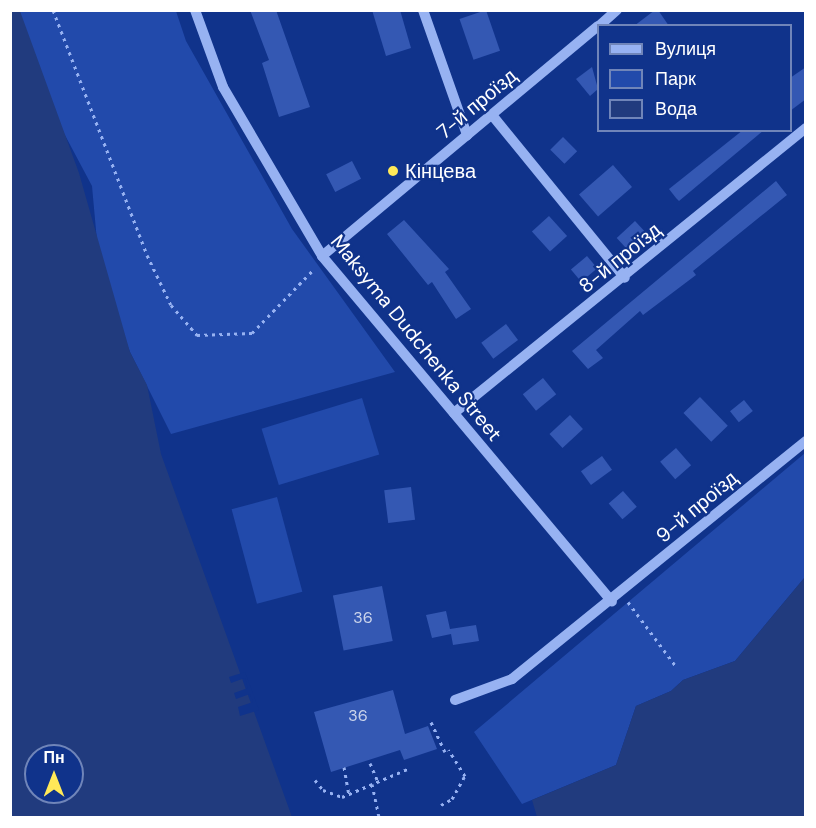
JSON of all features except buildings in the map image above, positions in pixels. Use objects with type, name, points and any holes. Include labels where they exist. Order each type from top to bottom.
[{"type":"street","name":"Maksyma Dudchenka Street","points":[[195,10],[223,87],[322,256],[612,601]]},
{"type":"street","points":[[423,10],[467,135]]},
{"type":"street","name":"7-й проїзд","points":[[601,24],[617,10]]},
{"type":"street","name":"7-й проїзд","points":[[322,256],[597,28]]},
{"type":"street","points":[[492,115],[625,278]]},
{"type":"street","name":"8-й проїзд","points":[[454,413],[625,278],[806,128]]},
{"type":"street","name":"9-й проїзд","points":[[455,700],[512,679],[622,593],[806,441]]},
{"type":"path","points":[[53,10],[147,255],[171,305],[196,335],[252,333],[306,281],[322,256]]},
{"type":"path","points":[[622,593],[675,665]]},
{"type":"path","points":[[431,722],[447,751],[465,776],[452,799],[441,805]]},
{"type":"path","points":[[370,762],[378,782]]},
{"type":"path","points":[[344,767],[349,794]]},
{"type":"path","points":[[315,780],[330,794],[349,794],[410,768]]},
{"type":"path","points":[[372,784],[380,818]]},
{"type":"green space","points":[[13,11],[176,11],[186,41],[292,229],[395,372],[171,434],[130,352],[100,274],[92,186],[42,92]]},
{"type":"green space","points":[[362,398],[379,454],[279,485],[262,429]]},
{"type":"green space","points":[[805,453],[805,577],[735,661],[683,680],[671,691],[636,706],[616,765],[522,804],[474,732]]},
{"type":"green space","points":[[277,497],[302,592],[257,604],[232,509]]},
{"type":"water","points":[[10,11],[20,11],[79,173],[130,352],[147,385],[161,454],[292,817],[11,817]]},
{"type":"water","points":[[805,577],[805,817],[537,817],[532,800],[616,765],[636,706],[671,691],[683,680],[735,661]]},
{"type":"pier","points":[[245,672],[259,710],[240,716],[238,707],[253,702],[250,694],[236,699],[234,693],[248,688],[245,678],[231,683],[229,677]]},
{"type":"place","name":"Кінцева","points":[[393,171]]}]
